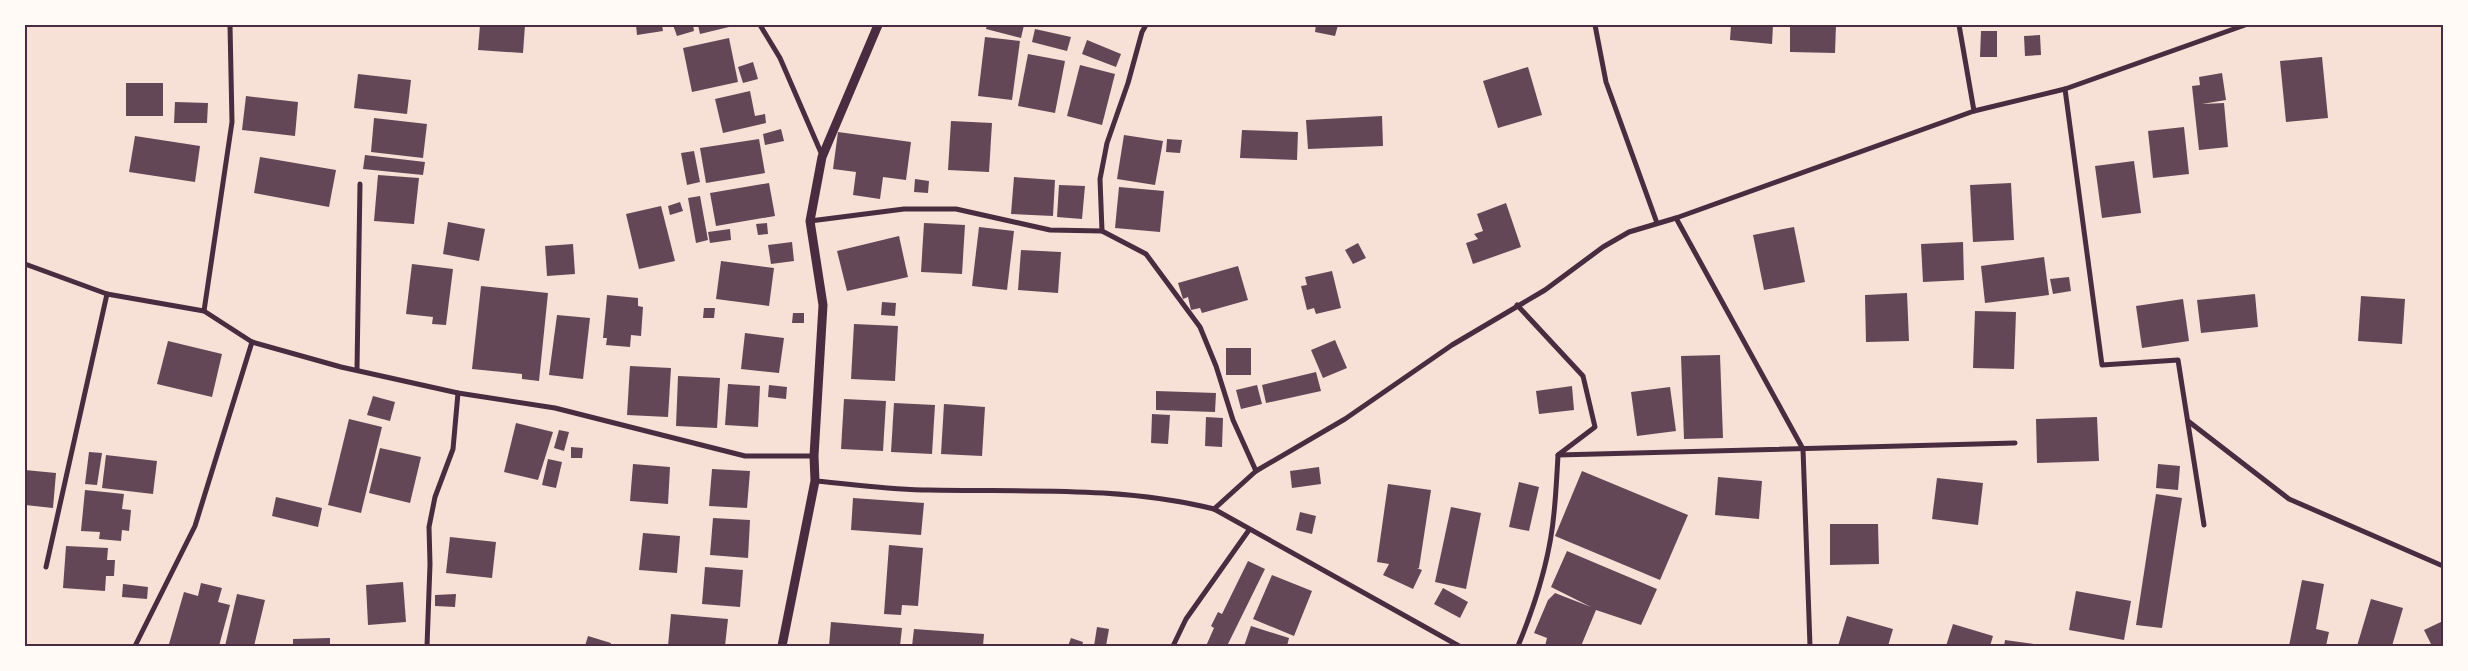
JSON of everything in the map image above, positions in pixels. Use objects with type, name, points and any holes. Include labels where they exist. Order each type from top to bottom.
[{"type":"street","points":[[204,311],[232,122],[230,25]]},
{"type":"street","points":[[760,25],[780,58],[822,157]]},
{"type":"street","points":[[782,646],[815,480],[814,456],[823,306],[810,221],[822,157],[878,25]]},
{"type":"street","points":[[1102,231],[1100,179],[1107,143],[1128,83],[1142,32],[1146,25]]},
{"type":"street","points":[[1595,25],[1606,82],[1657,222]]},
{"type":"street","points":[[1959,25],[1974,111]]},
{"type":"street","points":[[1214,509],[1256,471],[1345,419],[1452,345],[1518,306],[1629,232],[1657,222],[1676,218],[1974,111],[2065,89],[2245,25]]},
{"type":"street","points":[[2065,89],[2102,365],[2178,360],[2204,526]]},
{"type":"street","points":[[357,369],[360,184]]},
{"type":"street","points":[[810,221],[904,210],[956,209],[1050,230],[1102,231],[1146,254],[1200,327],[1216,366],[1233,420],[1256,471]]},
{"type":"street","points":[[1676,218],[1803,448],[1810,646]]},
{"type":"street","points":[[25,264],[107,294],[204,311],[252,342],[342,367],[458,392],[555,408],[746,456],[814,456]]},
{"type":"street","points":[[46,567],[107,294]]},
{"type":"street","points":[[1518,306],[1583,376],[1594,428],[1558,455],[1554,514],[1547,549],[1528,622],[1518,646]]},
{"type":"street","points":[[135,646],[195,526],[252,342]]},
{"type":"street","points":[[427,646],[430,564],[429,527],[435,497],[453,449],[458,392]]},
{"type":"street","points":[[2188,420],[2289,499],[2443,566]]},
{"type":"street","points":[[1558,455],[2015,443]]},
{"type":"street","points":[[815,480],[926,490],[1081,492],[1174,499],[1214,509],[1459,646]]},
{"type":"street","points":[[1173,646],[1186,619],[1249,530]]},
{"type":"building","points":[[480,25],[525,25],[523,53],[478,50]]},
{"type":"building","points":[[636,25],[662,25],[663,31],[637,35]]},
{"type":"building","points":[[673,25],[693,25],[694,31],[677,36]]},
{"type":"building","points":[[698,25],[733,25],[733,26],[700,34]]},
{"type":"building","points":[[987,25],[1024,25],[1021,38],[986,29]]},
{"type":"building","points":[[1316,25],[1338,25],[1335,36],[1315,32]]},
{"type":"building","points":[[1731,25],[1773,25],[1772,44],[1730,40]]},
{"type":"building","points":[[1790,25],[1836,25],[1835,53],[1790,52]]},
{"type":"building","points":[[1035,29],[1071,37],[1067,51],[1032,42]]},
{"type":"building","points":[[1981,31],[1997,31],[1997,57],[1980,57]]},
{"type":"building","points":[[2040,35],[2041,55],[2025,56],[2024,36]]},
{"type":"building","points":[[985,37],[1020,41],[1012,100],[978,96]]},
{"type":"building","points":[[729,38],[738,82],[692,92],[683,48]]},
{"type":"building","points":[[1087,40],[1121,54],[1116,67],[1082,54]]},
{"type":"building","points":[[1028,54],[1065,61],[1055,113],[1018,106]]},
{"type":"building","points":[[2322,57],[2328,118],[2286,122],[2280,61]]},
{"type":"building","points":[[753,62],[758,79],[743,83],[738,67]]},
{"type":"building","points":[[1080,65],[1115,74],[1102,125],[1067,116]]},
{"type":"building","points":[[1528,67],[1542,115],[1498,128],[1483,81]]},
{"type":"building","points":[[2222,73],[2226,100],[2202,104],[2224,103],[2228,147],[2199,150],[2192,86],[2200,85],[2199,77]]},
{"type":"building","points":[[358,74],[411,80],[407,114],[354,108]]},
{"type":"building","points":[[126,83],[163,83],[163,116],[126,116]]},
{"type":"building","points":[[750,91],[755,116],[765,114],[766,123],[723,133],[715,99]]},
{"type":"building","points":[[246,96],[298,102],[295,136],[242,130]]},
{"type":"building","points":[[175,102],[208,103],[207,123],[174,123]]},
{"type":"building","points":[[1382,116],[1383,146],[1308,149],[1306,120]]},
{"type":"building","points":[[374,118],[427,124],[423,158],[371,152]]},
{"type":"building","points":[[951,121],[992,123],[989,172],[948,170]]},
{"type":"building","points":[[2184,127],[2189,174],[2153,178],[2148,131]]},
{"type":"building","points":[[781,129],[784,141],[765,145],[763,134]]},
{"type":"building","points":[[1242,130],[1298,132],[1297,160],[1240,158]]},
{"type":"building","points":[[838,132],[911,142],[906,180],[883,177],[880,199],[853,195],[856,172],[833,169]]},
{"type":"building","points":[[1124,135],[1163,141],[1155,185],[1117,179]]},
{"type":"building","points":[[135,136],[200,146],[195,182],[129,172]]},
{"type":"building","points":[[759,139],[765,173],[706,183],[700,148]]},
{"type":"building","points":[[1167,139],[1182,140],[1180,153],[1166,152]]},
{"type":"building","points":[[694,151],[700,182],[687,185],[681,153]]},
{"type":"building","points":[[365,155],[425,162],[423,175],[363,169]]},
{"type":"building","points":[[260,157],[336,170],[329,207],[254,193]]},
{"type":"building","points":[[2134,161],[2141,213],[2102,218],[2095,166]]},
{"type":"building","points":[[378,175],[419,178],[414,224],[374,221]]},
{"type":"building","points":[[1014,177],[1055,180],[1053,216],[1011,214]]},
{"type":"building","points":[[915,179],[929,181],[928,193],[914,192]]},
{"type":"building","points":[[769,183],[775,216],[716,226],[710,193]]},
{"type":"building","points":[[2011,183],[2014,240],[1973,242],[1970,185]]},
{"type":"building","points":[[1059,185],[1085,186],[1082,219],[1057,217]]},
{"type":"building","points":[[1119,187],[1164,191],[1160,232],[1115,228]]},
{"type":"building","points":[[700,196],[708,240],[696,243],[688,198]]},
{"type":"building","points":[[680,202],[683,211],[670,215],[668,206]]},
{"type":"building","points":[[1506,203],[1521,247],[1473,264],[1466,243],[1478,239],[1474,234],[1483,231],[1477,214]]},
{"type":"building","points":[[661,206],[675,261],[639,269],[626,214]]},
{"type":"building","points":[[448,222],[485,229],[479,261],[443,254]]},
{"type":"building","points":[[767,223],[768,234],[758,235],[756,224]]},
{"type":"building","points":[[924,223],[965,225],[962,274],[921,272]]},
{"type":"building","points":[[979,227],[1014,231],[1007,290],[972,286]]},
{"type":"building","points":[[1794,227],[1805,282],[1764,290],[1753,235]]},
{"type":"building","points":[[730,229],[731,240],[710,243],[708,232]]},
{"type":"building","points":[[899,236],[908,277],[847,291],[837,251]]},
{"type":"building","points":[[792,242],[794,261],[771,264],[768,245]]},
{"type":"building","points":[[1963,242],[1964,280],[1923,282],[1921,244]]},
{"type":"building","points":[[1358,243],[1366,258],[1353,264],[1345,250]]},
{"type":"building","points":[[573,244],[575,274],[547,276],[545,246]]},
{"type":"building","points":[[1021,250],[1061,252],[1058,293],[1018,290]]},
{"type":"building","points":[[2044,257],[2049,295],[1985,303],[1981,266]]},
{"type":"building","points":[[721,261],[774,268],[769,306],[716,299]]},
{"type":"building","points":[[412,264],[453,269],[446,325],[432,324],[433,317],[406,314]]},
{"type":"building","points":[[1238,266],[1248,300],[1202,313],[1200,308],[1191,310],[1188,297],[1183,299],[1178,283]]},
{"type":"building","points":[[1332,271],[1341,308],[1316,314],[1314,308],[1307,310],[1301,286],[1307,285],[1305,277]]},
{"type":"building","points":[[2069,277],[2071,291],[2053,294],[2050,279]]},
{"type":"building","points":[[481,286],[548,293],[539,381],[522,379],[522,374],[472,369]]},
{"type":"building","points":[[1907,293],[1909,341],[1866,342],[1865,295]]},
{"type":"building","points":[[2255,294],[2258,327],[2201,333],[2197,300]]},
{"type":"building","points":[[607,295],[638,298],[638,306],[643,307],[641,336],[631,335],[630,347],[606,345],[607,338],[603,338]]},
{"type":"building","points":[[2361,296],[2405,299],[2402,344],[2358,341]]},
{"type":"building","points":[[2183,299],[2189,341],[2142,348],[2136,306]]},
{"type":"building","points":[[882,302],[896,303],[895,316],[881,315]]},
{"type":"building","points":[[704,308],[715,308],[714,318],[703,318]]},
{"type":"building","points":[[1975,311],[2016,312],[2014,369],[1973,368]]},
{"type":"building","points":[[793,313],[804,313],[804,323],[792,323]]},
{"type":"building","points":[[557,315],[590,318],[583,379],[549,375]]},
{"type":"building","points":[[854,324],[898,326],[895,381],[851,379]]},
{"type":"building","points":[[745,333],[784,338],[779,373],[741,369]]},
{"type":"building","points":[[1335,340],[1347,368],[1323,378],[1311,350]]},
{"type":"building","points":[[168,341],[222,354],[212,397],[157,384]]},
{"type":"building","points":[[1226,348],[1251,348],[1251,375],[1226,375]]},
{"type":"building","points":[[1720,355],[1723,438],[1684,439],[1681,356]]},
{"type":"building","points":[[630,366],[671,368],[668,417],[627,415]]},
{"type":"building","points":[[1316,372],[1321,391],[1266,403],[1262,385]]},
{"type":"building","points":[[678,376],[720,378],[717,428],[676,426]]},
{"type":"building","points":[[728,384],[760,386],[758,427],[725,425]]},
{"type":"building","points":[[769,385],[787,387],[786,399],[768,397]]},
{"type":"building","points":[[1257,385],[1262,404],[1241,409],[1236,390]]},
{"type":"building","points":[[1572,386],[1574,410],[1539,414],[1536,391]]},
{"type":"building","points":[[1670,387],[1676,431],[1637,436],[1631,392]]},
{"type":"building","points":[[1156,391],[1216,393],[1215,412],[1156,410]]},
{"type":"building","points":[[373,396],[395,402],[390,421],[367,415]]},
{"type":"building","points":[[844,399],[886,401],[883,451],[841,449]]},
{"type":"building","points":[[894,403],[935,405],[932,454],[891,452]]},
{"type":"building","points":[[944,404],[985,407],[982,456],[941,454]]},
{"type":"building","points":[[1152,414],[1170,415],[1168,444],[1151,443]]},
{"type":"building","points":[[1206,417],[1223,418],[1222,447],[1205,446]]},
{"type":"building","points":[[2097,417],[2099,461],[2037,463],[2036,419]]},
{"type":"building","points":[[349,419],[382,427],[361,513],[328,505]]},
{"type":"building","points":[[516,423],[553,432],[538,480],[504,472]]},
{"type":"building","points":[[559,430],[569,432],[564,451],[554,448]]},
{"type":"building","points":[[571,447],[583,448],[582,458],[571,458]]},
{"type":"building","points":[[380,448],[421,457],[410,503],[369,493]]},
{"type":"building","points":[[89,452],[102,453],[97,485],[85,484]]},
{"type":"building","points":[[106,455],[157,461],[153,494],[102,488]]},
{"type":"building","points":[[548,459],[562,462],[556,488],[542,485]]},
{"type":"building","points":[[633,464],[670,467],[668,504],[630,501]]},
{"type":"building","points":[[2158,464],[2180,466],[2178,490],[2156,488]]},
{"type":"building","points":[[1319,467],[1321,484],[1292,488],[1290,471]]},
{"type":"building","points":[[712,469],[750,471],[747,508],[709,506]]},
{"type":"building","points":[[25,470],[56,473],[53,508],[25,505]]},
{"type":"building","points":[[1582,471],[1688,515],[1660,580],[1555,536]]},
{"type":"building","points":[[1718,477],[1762,481],[1759,519],[1715,515]]},
{"type":"building","points":[[1937,478],[1983,483],[1978,525],[1932,519]]},
{"type":"building","points":[[1519,482],[1539,487],[1529,531],[1509,527]]},
{"type":"building","points":[[1388,484],[1431,490],[1419,568],[1417,568],[1422,570],[1413,589],[1383,575],[1389,564],[1377,562]]},
{"type":"building","points":[[85,490],[124,494],[122,509],[131,510],[129,531],[122,530],[121,541],[99,539],[100,532],[81,531]]},
{"type":"building","points":[[2156,494],[2182,498],[2162,628],[2136,625]]},
{"type":"building","points":[[276,497],[322,508],[318,527],[272,516]]},
{"type":"building","points":[[853,498],[924,503],[921,535],[851,530]]},
{"type":"building","points":[[1451,507],[1481,513],[1466,589],[1435,582]]},
{"type":"building","points":[[1300,512],[1316,516],[1312,534],[1296,530]]},
{"type":"building","points":[[713,518],[750,520],[748,558],[710,555]]},
{"type":"building","points":[[1830,524],[1878,524],[1879,564],[1830,565]]},
{"type":"building","points":[[643,533],[680,536],[677,573],[639,570]]},
{"type":"building","points":[[450,537],[496,542],[492,578],[446,573]]},
{"type":"building","points":[[889,545],[923,548],[918,606],[902,605],[901,615],[884,614]]},
{"type":"building","points":[[66,546],[108,548],[107,560],[115,560],[114,576],[106,576],[105,591],[63,588]]},
{"type":"building","points":[[1567,551],[1657,589],[1641,625],[1596,610],[1581,646],[1545,646],[1547,638],[1534,633],[1548,600],[1555,593],[1591,607],[1551,587]]},
{"type":"building","points":[[1248,561],[1265,569],[1227,646],[1206,646],[1214,628],[1211,626],[1218,612],[1222,614]]},
{"type":"building","points":[[705,567],[743,570],[740,607],[702,604]]},
{"type":"building","points":[[1272,575],[1312,591],[1294,636],[1253,619]]},
{"type":"building","points":[[2302,580],[2324,584],[2316,629],[2329,632],[2326,646],[2289,646]]},
{"type":"building","points":[[403,582],[406,622],[368,625],[366,585]]},
{"type":"building","points":[[201,583],[222,588],[218,602],[230,605],[219,646],[169,644],[184,592],[198,596]]},
{"type":"building","points":[[123,584],[148,587],[147,599],[122,597]]},
{"type":"building","points":[[1443,588],[1468,602],[1460,618],[1434,604]]},
{"type":"building","points":[[2076,591],[2131,601],[2124,640],[2069,630]]},
{"type":"building","points":[[237,594],[265,600],[254,646],[225,646]]},
{"type":"building","points":[[456,594],[455,607],[435,606],[435,595]]},
{"type":"building","points":[[2371,599],[2403,608],[2392,646],[2357,646]]},
{"type":"building","points":[[671,614],[728,619],[725,646],[668,646]]},
{"type":"building","points":[[1847,616],[1893,629],[1888,646],[1838,646]]},
{"type":"building","points":[[2443,621],[2443,646],[2432,646],[2424,630]]},
{"type":"building","points":[[831,622],[902,628],[900,646],[829,646]]},
{"type":"building","points":[[1953,624],[1993,636],[1990,646],[1946,646]]},
{"type":"building","points":[[1251,626],[1289,638],[1287,646],[1244,646]]},
{"type":"building","points":[[1097,627],[1109,629],[1106,646],[1094,646]]},
{"type":"building","points":[[914,629],[984,634],[983,646],[912,646]]},
{"type":"building","points":[[588,636],[611,643],[610,646],[585,646]]},
{"type":"building","points":[[330,638],[330,646],[293,646],[293,639]]},
{"type":"building","points":[[1071,638],[1083,642],[1082,646],[1068,646]]},
{"type":"building","points":[[2005,640],[2042,645],[2042,646],[2004,646]]}]
